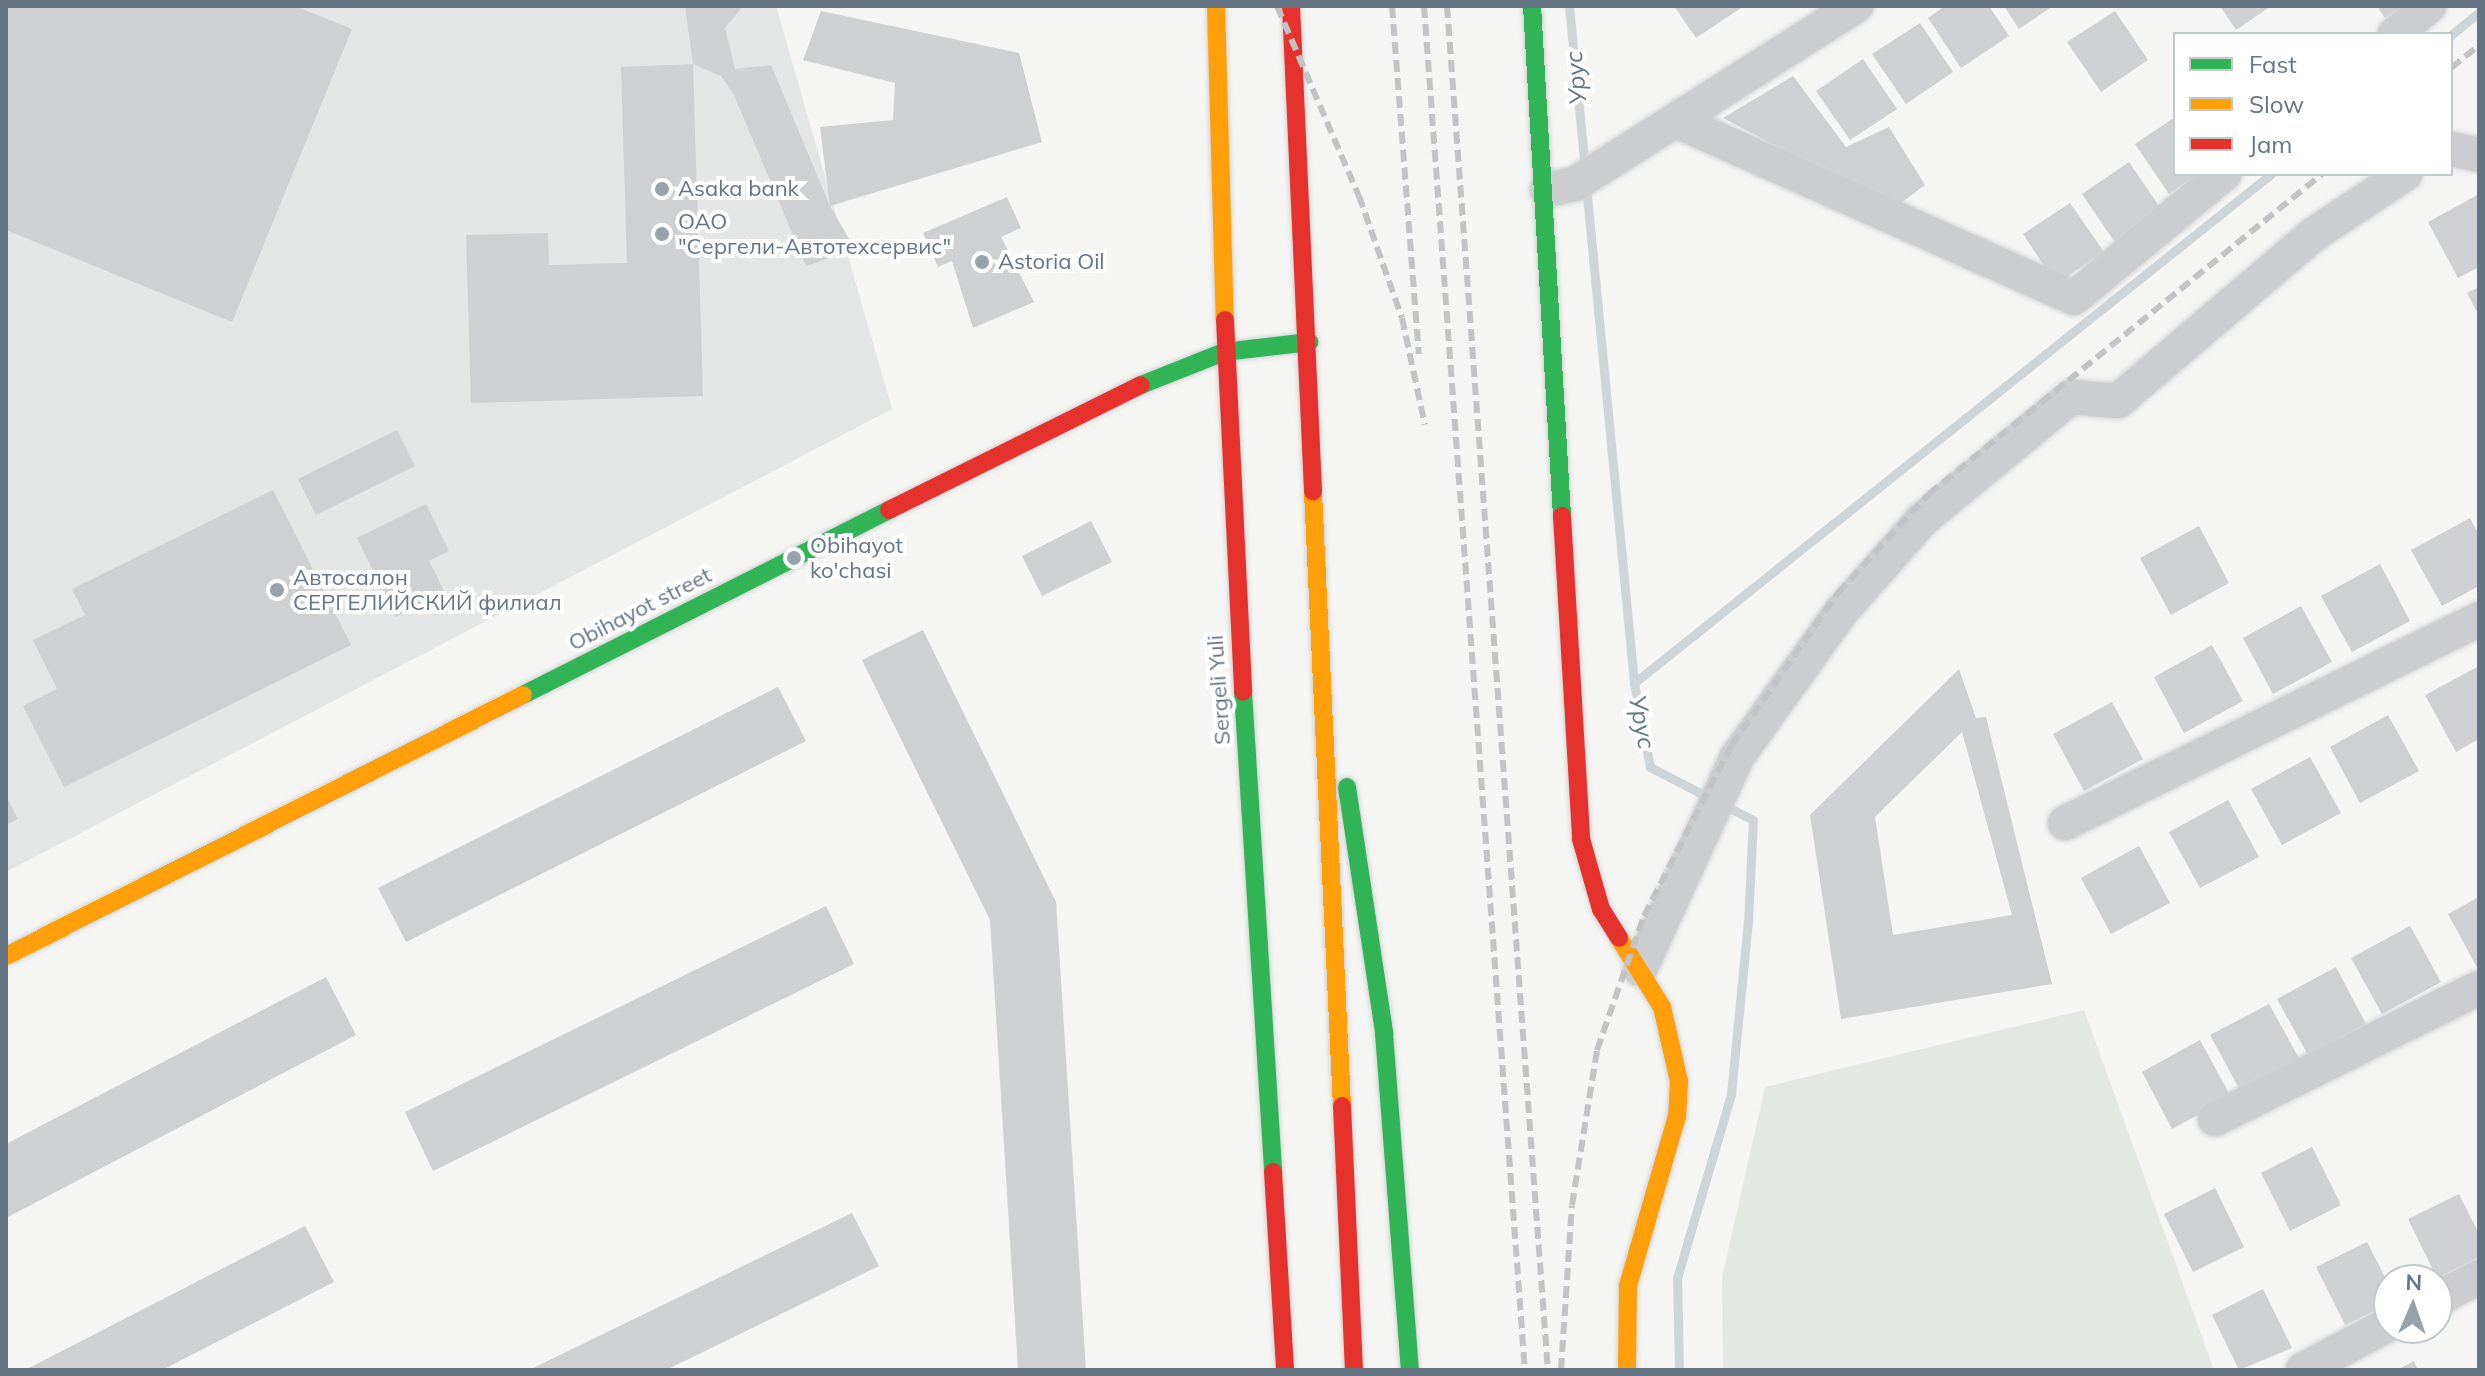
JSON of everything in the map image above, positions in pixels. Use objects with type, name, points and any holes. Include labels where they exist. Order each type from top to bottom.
[{"type":"main road","name":"Sergeli Yuli","points":[[1216,6],[1224,352],[1285,1370]]},
{"type":"main road","points":[[1291,6],[1327,678],[1327,892],[1354,1370]]},
{"type":"main road","points":[[1532,6],[1573,181],[1581,839],[1601,909],[1640,969],[1671,1029],[1679,1098],[1628,1286],[1627,1370]]},
{"type":"main road","name":"Obihayot street","points":[[6,956],[975,465],[1224,352],[1309,342]]},
{"type":"main road","points":[[1327,678],[1366,888],[1384,1033],[1410,1370]]},
{"type":"street","points":[[1573,181],[1679,122],[1856,6]]},
{"type":"street","points":[[2397,32],[2429,6]]},
{"type":"street","points":[[1679,122],[2074,298],[2222,176]]},
{"type":"street","points":[[2453,149],[2479,155]]},
{"type":"street","points":[[1640,969],[1699,828],[1737,757],[1840,613],[1923,519],[2071,397],[2118,401],[2314,234],[2402,176]]},
{"type":"street","points":[[2065,823],[2479,619]]},
{"type":"street","points":[[2215,1119],[2479,988]]},
{"type":"street","points":[[2453,1291],[2479,1277]]},
{"type":"street","points":[[2303,1370],[2373,1333]]},
{"type":"shaded area","name":"Автосалон СЕРГЕЛИЙСКИЙ филиал","points":[[6,6],[776,6],[892,409],[6,872]]},
{"type":"shaded area","points":[[2084,1010],[2214,1370],[1723,1370],[1722,1278],[1765,1087]]},
{"type":"building","points":[[6,6],[295,6],[352,29],[232,322],[6,230]]},
{"type":"building","points":[[685,6],[743,6],[725,28],[735,69],[771,65],[830,206],[855,249],[806,266],[734,95],[721,76],[693,64]]},
{"type":"building","points":[[1674,6],[1744,6],[1696,38]]},
{"type":"building","points":[[1945,6],[1989,6],[2009,36],[1961,68],[1928,18]]},
{"type":"building","points":[[2004,6],[2053,6],[2019,29]]},
{"type":"building","points":[[2220,6],[2271,6],[2236,30]]},
{"type":"building","points":[[2377,6],[2403,6],[2385,18]]},
{"type":"building","points":[[821,11],[1019,53],[1042,142],[830,206],[820,127],[893,120],[895,83],[803,60]]},
{"type":"building","points":[[2115,11],[2148,60],[2101,92],[2067,42]]},
{"type":"building","points":[[1920,23],[1953,72],[1906,104],[1872,54]]},
{"type":"building","points":[[1863,59],[1897,109],[1850,140],[1816,91]]},
{"type":"building","name":"ОАО \"Сергели-Автотехсервис\"","points":[[693,64],[703,396],[471,403],[466,235],[548,233],[549,265],[627,263],[621,67]]},
{"type":"building","points":[[1793,76],[1846,147],[1889,127],[1925,185],[1894,208],[1723,118]]},
{"type":"building","points":[[2173,118],[2173,176],[2195,176],[2169,194],[2135,144]]},
{"type":"building","points":[[2129,162],[2163,212],[2116,244],[2082,194]]},
{"type":"building","points":[[2479,194],[2479,267],[2458,278],[2428,222]]},
{"type":"building","name":"Astoria Oil","points":[[1007,197],[1021,228],[1001,237],[1034,302],[973,328],[952,261],[938,267],[923,233]]},
{"type":"building","points":[[2070,203],[2104,252],[2056,284],[2023,234]]},
{"type":"building","points":[[2479,287],[2479,316],[2467,293]]},
{"type":"building","points":[[397,430],[415,466],[316,515],[298,479]]},
{"type":"building","points":[[273,490],[351,645],[64,787],[23,706],[57,689],[33,640],[85,615],[72,589]]},
{"type":"building","points":[[426,504],[449,551],[429,561],[445,593],[396,617],[357,538]]},
{"type":"building","points":[[2470,518],[2479,535],[2479,586],[2442,606],[2411,550]]},
{"type":"building","points":[[1091,521],[1112,562],[1042,596],[1022,556]]},
{"type":"building","points":[[2199,526],[2229,583],[2171,615],[2140,558]]},
{"type":"building","points":[[2380,564],[2410,621],[2352,652],[2321,596]]},
{"type":"building","points":[[2301,606],[2332,662],[2273,694],[2243,638]]},
{"type":"building","points":[[923,630],[1056,902],[1086,1370],[1018,1370],[990,920],[862,660]]},
{"type":"building","points":[[2212,645],[2243,701],[2184,733],[2154,677]]},
{"type":"building","points":[[2479,666],[2479,739],[2456,752],[2425,695]]},
{"type":"building","points":[[1959,669],[1976,718],[1986,717],[2052,984],[1841,1019],[1810,815]],"holes":[[[1962,732],[2012,915],[1893,935],[1875,817]]]},
{"type":"building","points":[[778,687],[806,741],[406,942],[378,888]]},
{"type":"building","points":[[2112,702],[2143,759],[2084,791],[2053,734]]},
{"type":"building","points":[[2388,715],[2419,771],[2360,803],[2330,747]]},
{"type":"building","points":[[2310,757],[2341,813],[2282,845],[2251,789]]},
{"type":"building","points":[[6,796],[18,819],[6,825]]},
{"type":"building","points":[[2228,800],[2259,857],[2200,888],[2169,832]]},
{"type":"building","points":[[2139,846],[2170,903],[2111,934],[2081,878]]},
{"type":"building","points":[[2479,897],[2479,971],[2448,914]]},
{"type":"building","points":[[826,906],[854,964],[433,1171],[405,1112]]},
{"type":"building","points":[[2410,926],[2441,982],[2382,1014],[2351,958]]},
{"type":"building","points":[[2336,967],[2366,1024],[2308,1055],[2277,999]]},
{"type":"building","points":[[326,977],[356,1035],[6,1218],[6,1144]]},
{"type":"building","points":[[2269,1004],[2300,1060],[2241,1092],[2210,1035]]},
{"type":"building","points":[[2200,1040],[2231,1097],[2172,1129],[2142,1072]]},
{"type":"building","points":[[2312,1147],[2341,1205],[2290,1231],[2261,1173]]},
{"type":"building","points":[[2215,1188],[2244,1247],[2193,1272],[2164,1214]]},
{"type":"building","points":[[2459,1194],[2479,1234],[2479,1257],[2453,1270],[2453,1264],[2430,1264],[2408,1219]]},
{"type":"building","points":[[852,1213],[879,1266],[666,1370],[529,1370]]},
{"type":"building","points":[[305,1226],[334,1282],[162,1370],[25,1370]]},
{"type":"building","points":[[2367,1242],[2378,1264],[2373,1264],[2373,1312],[2345,1325],[2316,1267]]},
{"type":"building","points":[[2263,1289],[2292,1348],[2239,1370],[2212,1315]]},
{"type":"building","points":[[2414,1361],[2418,1370],[2397,1370]]},
{"type":"waterway","name":"Урус","points":[[1569,6],[1585,170]]},
{"type":"waterway","points":[[2453,33],[2479,12]]},
{"type":"waterway","points":[[1634,683],[2268,176]]},
{"type":"waterway","name":"Урус","points":[[1586,185],[1634,683],[1650,767],[1710,798]]},
{"type":"waterway","name":"Урус","points":[[1679,1370],[1677,1278],[1731,1094],[1748,922],[1753,820],[1723,805]]},
{"type":"railway","points":[[1277,6],[1359,196],[1402,318],[1425,425]]},
{"type":"railway","points":[[1392,6],[1419,354]]},
{"type":"railway","points":[[1424,6],[1525,1370]]},
{"type":"railway","points":[[1447,6],[1548,1370]]},
{"type":"railway","points":[[2453,66],[2479,45]]},
{"type":"railway","points":[[1561,1370],[1572,1205],[1597,1050],[1644,916],[1732,745],[1838,593],[1929,494],[2320,176]]},
{"type":"traffic: fast","points":[[1532,6],[1562,516]]},
{"type":"traffic: fast","points":[[1141,385],[1224,352],[1309,342]]},
{"type":"traffic: fast","points":[[523,695],[889,510]]},
{"type":"traffic: fast","points":[[1243,692],[1273,1172]]},
{"type":"traffic: fast","points":[[1347,787],[1384,1033],[1410,1370]]},
{"type":"traffic: slow","points":[[1216,6],[1225,320]]},
{"type":"traffic: slow","points":[[1313,492],[1342,1106]]},
{"type":"traffic: slow","points":[[6,956],[523,695]]},
{"type":"traffic: slow","points":[[1619,938],[1662,1007],[1679,1081],[1677,1116],[1628,1286],[1627,1370]]},
{"type":"traffic: jam","points":[[1291,6],[1313,492]]},
{"type":"traffic: jam","points":[[1225,320],[1243,692]]},
{"type":"traffic: jam","points":[[889,510],[1141,385]]},
{"type":"traffic: jam","points":[[1562,516],[1581,839],[1601,909],[1619,938]]},
{"type":"traffic: jam","points":[[1342,1106],[1354,1370]]},
{"type":"traffic: jam","points":[[1273,1172],[1285,1370]]},
{"type":"place","name":"Asaka bank","points":[[662,189]]},
{"type":"place","name":"ОАО \"Сергели-Автотехсервис\"","points":[[662,234]]},
{"type":"place","name":"Astoria Oil","points":[[982,262]]},
{"type":"place","name":"Obihayot ko'chasi","points":[[794,558]]},
{"type":"place","name":"Автосалон СЕРГЕЛИЙСКИЙ филиал","points":[[277,590]]}]
